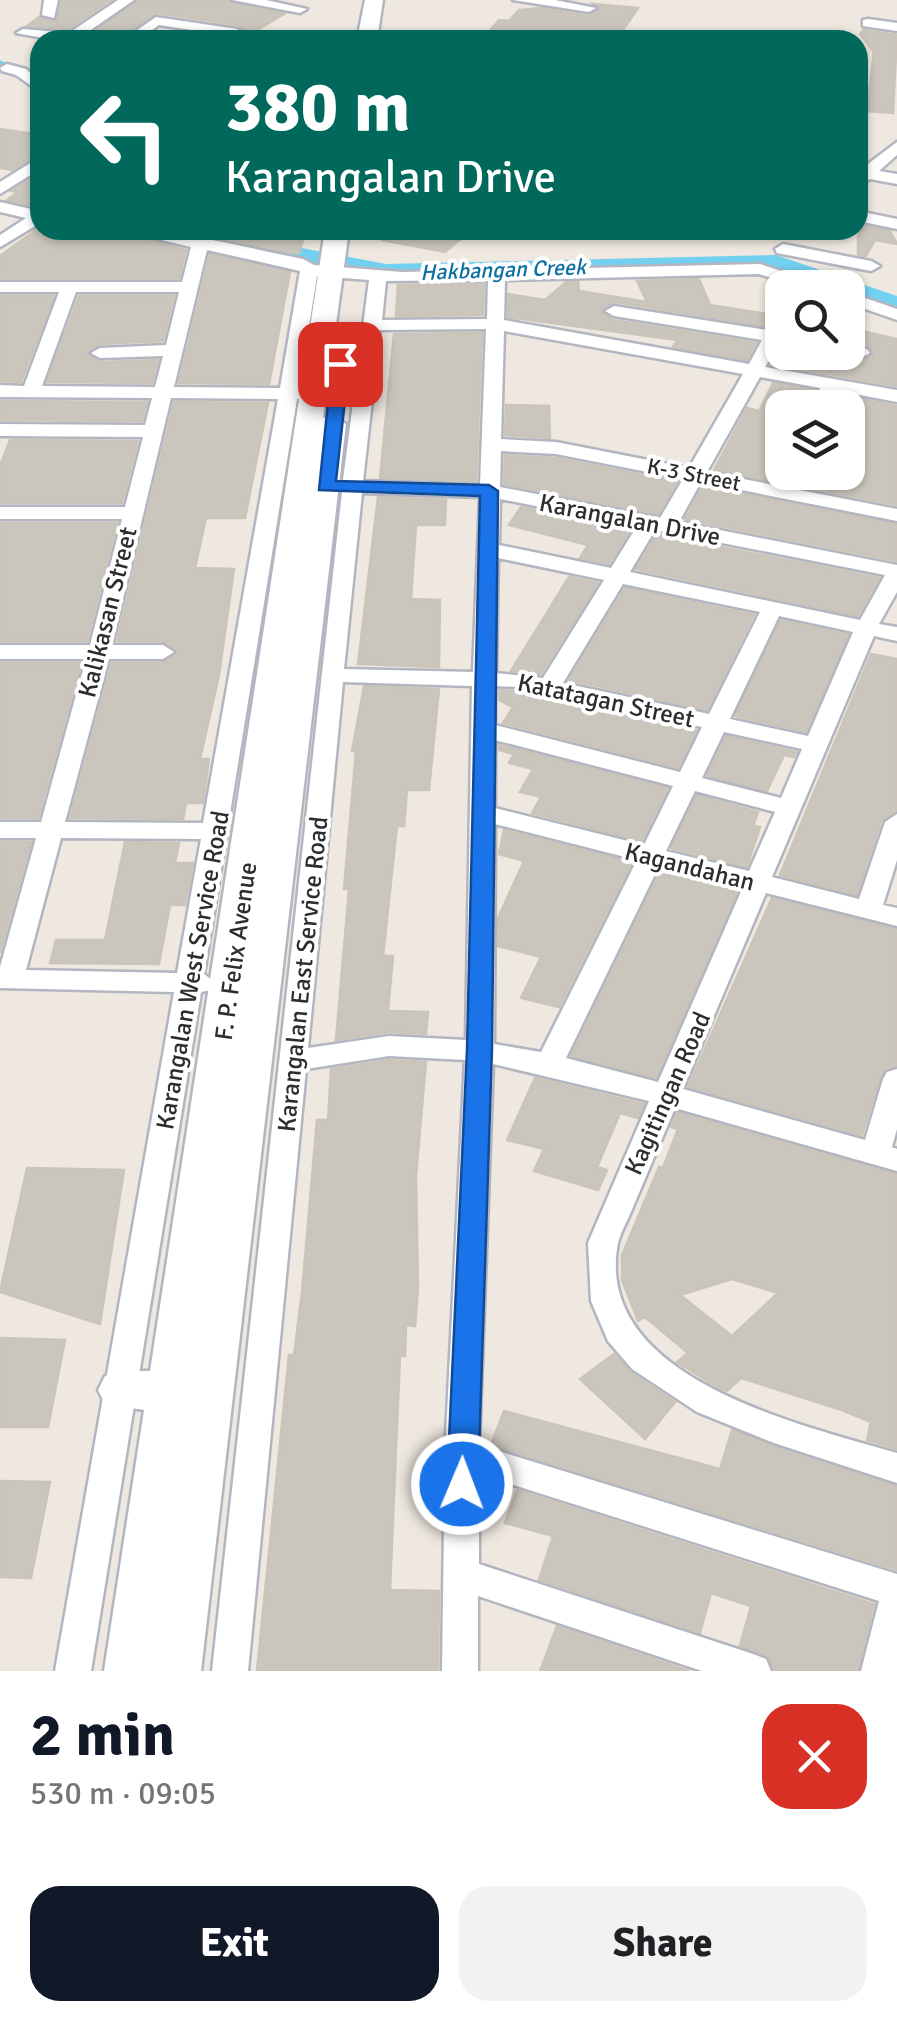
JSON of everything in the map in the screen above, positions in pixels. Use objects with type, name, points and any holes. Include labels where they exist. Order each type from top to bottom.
[{"type":"main road","points":[[370,30],[374,0]]},
{"type":"main road","points":[[388,30],[393,0]]},
{"type":"main road","name":"F. P. Felix Avenue","points":[[130,1671],[171,1391],[246,982],[327,486],[312,394],[345,254]]},
{"type":"main road","name":"F. P. Felix Avenue","points":[[175,1671],[246,982]]},
{"type":"main road","points":[[121,1390],[171,1391]]},
{"type":"street","points":[[82,30],[127,0]]},
{"type":"street","points":[[239,0],[300,8]]},
{"type":"street","points":[[520,0],[595,4]]},
{"type":"street","points":[[572,21],[595,4]]},
{"type":"street","points":[[144,30],[156,21],[212,30]]},
{"type":"street","points":[[868,22],[897,27]]},
{"type":"street","points":[[23,33],[30,34]]},
{"type":"street","points":[[7,68],[30,80]]},
{"type":"street","points":[[868,172],[897,147]]},
{"type":"street","points":[[0,188],[30,168]]},
{"type":"street","points":[[868,177],[897,179]]},
{"type":"street","points":[[0,207],[30,214]]},
{"type":"street","points":[[868,218],[897,224]]},
{"type":"street","points":[[0,242],[30,222]]},
{"type":"street","points":[[184,240],[303,264],[345,254],[497,274],[765,271]]},
{"type":"street","points":[[793,240],[780,251],[871,266]]},
{"type":"street","name":"Kalikasan Street","points":[[5,979],[99,653],[200,243]]},
{"type":"street","name":"Karangalan East Service Road","points":[[230,1671],[332,675],[327,486],[373,325],[345,254]]},
{"type":"street","name":"Karangalan West Service Road","points":[[73,1671],[216,831],[345,254]]},
{"type":"street","points":[[597,341],[641,270]]},
{"type":"street","points":[[460,1671],[462,1454],[480,1049],[489,444],[497,274]]},
{"type":"street","points":[[0,287],[188,288]]},
{"type":"street","points":[[31,391],[68,288]]},
{"type":"street","points":[[865,303],[897,315]]},
{"type":"street","points":[[614,311],[765,330]]},
{"type":"street","points":[[373,325],[494,324],[897,396]]},
{"type":"street","points":[[100,353],[172,350]]},
{"type":"street","points":[[550,685],[618,574],[694,474],[765,353]]},
{"type":"street","points":[[829,390],[832,384]]},
{"type":"street","points":[[0,391],[312,394]]},
{"type":"street","points":[[0,430],[152,431]]},
{"type":"street","name":"K-3 Street","points":[[489,444],[556,448],[694,474],[765,480]]},
{"type":"street","name":"Karangalan Drive","points":[[327,486],[489,491],[897,572]]},
{"type":"street","name":"K-3 Street","points":[[810,490],[897,515]]},
{"type":"street","points":[[0,513],[132,514]]},
{"type":"street","points":[[490,550],[897,634]]},
{"type":"street","name":"Kagitingan Road","points":[[897,572],[866,628],[603,1243],[606,1298],[617,1330],[662,1376],[761,1425],[897,1468]]},
{"type":"street","points":[[550,1063],[772,609]]},
{"type":"street","points":[[0,652],[163,652]]},
{"type":"street","name":"Katatagan Street","points":[[332,675],[550,685],[816,745]]},
{"type":"street","points":[[486,730],[790,808]]},
{"type":"street","name":"Kagandahan","points":[[483,814],[897,916]]},
{"type":"street","points":[[868,910],[897,822]]},
{"type":"street","points":[[0,830],[216,831]]},
{"type":"street","points":[[5,979],[246,982],[302,976]]},
{"type":"street","points":[[294,1062],[331,1049],[480,1049],[550,1063],[886,1157],[897,1079]]},
{"type":"street","points":[[462,1454],[897,1590]]},
{"type":"street","points":[[463,1575],[753,1671]]},
{"type":"street","points":[[879,1671],[897,1600]]},
{"type":"building","points":[[61,0],[111,0],[68,29],[27,26],[39,17],[56,21]]},
{"type":"building","points":[[138,0],[228,0],[284,14],[257,30],[157,13],[133,30],[97,30]]},
{"type":"building","points":[[593,4],[638,8],[623,30],[490,30],[499,20],[509,21],[519,10],[542,8],[588,16],[600,9]]},
{"type":"building","points":[[868,31],[897,35],[893,113],[868,111],[874,52],[868,44]]},
{"type":"building","points":[[0,129],[30,133],[30,159],[12,170],[0,168]]},
{"type":"building","points":[[30,179],[30,205],[7,200],[18,192],[12,191]]},
{"type":"building","points":[[868,227],[890,231],[897,244],[875,240],[866,256],[858,255],[858,240],[868,240]]},
{"type":"building","points":[[30,234],[30,240],[151,240],[186,250],[179,278],[0,278],[0,256]]},
{"type":"building","points":[[225,240],[303,240],[299,253]]},
{"type":"building","points":[[382,240],[459,240],[445,252]]},
{"type":"building","points":[[210,254],[290,272],[269,384],[179,383]]},
{"type":"building","points":[[699,279],[710,305],[765,314],[765,326],[615,302],[601,312],[613,320],[756,343],[747,360],[673,347],[677,340],[508,317],[508,294],[545,300],[566,282],[578,282],[579,291],[647,302],[637,281]]},
{"type":"building","points":[[484,284],[483,315],[396,316],[398,285]]},
{"type":"building","points":[[0,296],[54,296],[21,382],[0,381]]},
{"type":"building","points":[[79,296],[174,296],[163,341],[100,344],[87,352],[100,362],[158,360],[152,383],[47,382]]},
{"type":"building","points":[[865,332],[897,339],[897,386],[805,370],[865,370],[865,360],[872,356]]},
{"type":"building","points":[[482,333],[476,481],[380,478],[394,334]]},
{"type":"building","points":[[773,383],[810,390],[770,390]]},
{"type":"building","points":[[765,399],[765,480],[714,470],[747,408],[759,411]]},
{"type":"building","points":[[865,400],[897,406],[897,505],[819,490],[865,490]]},
{"type":"building","points":[[0,401],[147,402],[142,421],[0,420]]},
{"type":"building","points":[[174,402],[268,403],[245,518],[206,518],[195,568],[234,569],[219,675],[200,759],[209,759],[203,803],[186,803],[183,819],[70,818],[112,663],[163,663],[178,653],[163,641],[117,641]]},
{"type":"building","points":[[506,405],[549,406],[550,438],[505,435]]},
{"type":"building","points":[[10,440],[138,441],[122,503],[0,503],[0,466]]},
{"type":"building","points":[[505,455],[556,458],[677,482],[658,514],[504,484]]},
{"type":"building","points":[[703,486],[897,524],[897,561],[685,519]]},
{"type":"building","points":[[378,497],[446,500],[445,525],[416,525],[411,599],[440,600],[439,667],[358,664]]},
{"type":"building","points":[[521,507],[631,529],[609,564],[580,558],[588,545],[509,525]]},
{"type":"building","points":[[0,523],[117,523],[87,641],[0,641]]},
{"type":"building","points":[[657,534],[879,578],[858,616],[636,569]]},
{"type":"building","points":[[569,577],[598,583],[541,674],[511,671]]},
{"type":"building","points":[[625,588],[754,615],[707,710],[569,680]]},
{"type":"building","points":[[781,620],[848,635],[806,732],[735,716]]},
{"type":"building","points":[[871,654],[897,659],[897,810],[881,821],[857,895],[780,875]]},
{"type":"building","points":[[0,663],[81,663],[38,818],[0,818]]},
{"type":"building","points":[[364,686],[439,689],[429,790],[407,790],[404,826],[397,826],[383,956],[393,956],[388,1011],[428,1012],[426,1034],[389,1032],[336,1040],[349,889],[344,889],[356,751],[352,751]]},
{"type":"building","points":[[499,690],[697,730],[678,768],[503,723],[513,707],[499,700]]},
{"type":"building","points":[[726,736],[797,752],[794,757],[784,755],[767,791],[707,776]]},
{"type":"building","points":[[499,745],[668,788],[642,841],[532,813],[541,797],[520,792],[533,769],[509,763],[514,754],[499,750]]},
{"type":"building","points":[[697,795],[758,812],[753,826],[760,827],[747,867],[671,848]]},
{"type":"building","points":[[504,830],[632,862],[559,1007],[521,998],[541,957],[498,946],[498,918],[524,861],[499,854]]},
{"type":"building","points":[[0,842],[31,842],[0,953]]},
{"type":"building","points":[[125,842],[179,843],[175,863],[193,863],[185,905],[170,905],[159,964],[50,963],[56,940],[105,940]]},
{"type":"building","points":[[661,870],[738,890],[656,1078],[571,1056]]},
{"type":"building","points":[[772,898],[897,929],[897,1066],[886,1068],[880,1077],[862,1135],[688,1087]]},
{"type":"building","points":[[389,1060],[426,1062],[416,1175],[418,1289],[415,1326],[406,1325],[405,1356],[400,1356],[390,1590],[439,1591],[438,1671],[257,1671],[289,1355],[294,1355],[302,1292],[317,1120],[328,1120],[331,1069]]},
{"type":"building","points":[[535,1078],[644,1104],[638,1118],[620,1113],[597,1167],[607,1170],[598,1190],[534,1171],[544,1149],[507,1140]]},
{"type":"building","points":[[677,1112],[897,1174],[897,1449],[867,1440],[871,1422],[842,1410],[741,1378],[727,1391],[714,1385],[677,1362],[688,1353],[645,1317],[638,1321],[622,1280],[622,1255],[678,1129],[671,1127]],"holes":[[[732,1279],[778,1293],[732,1336],[680,1295]]]},
{"type":"building","points":[[27,1168],[124,1170],[100,1324],[0,1292]]},
{"type":"building","points":[[0,1338],[65,1340],[48,1427],[0,1427]]},
{"type":"building","points":[[614,1354],[630,1372],[675,1402],[645,1439],[580,1379]]},
{"type":"building","points":[[504,1411],[720,1469],[732,1430],[897,1486],[897,1570],[491,1445]]},
{"type":"building","points":[[0,1481],[50,1482],[31,1578],[0,1577]]},
{"type":"building","points":[[517,1490],[874,1604],[858,1671],[775,1671],[767,1656],[740,1646],[751,1606],[711,1593],[700,1633],[539,1580],[553,1536],[505,1523]]},
{"type":"building","points":[[557,1626],[689,1671],[540,1671]]},
{"type":"waterway","name":"Hakbangan Creek","points":[[0,63],[30,75]]},
{"type":"waterway","name":"Hakbangan Creek","points":[[212,240],[386,273],[731,262],[776,264],[794,270]]},
{"type":"waterway","name":"Hakbangan Creek","points":[[865,295],[897,307]]},
{"type":"route","points":[[340,364],[326,486],[489,491],[480,1049],[462,1484]]}]
